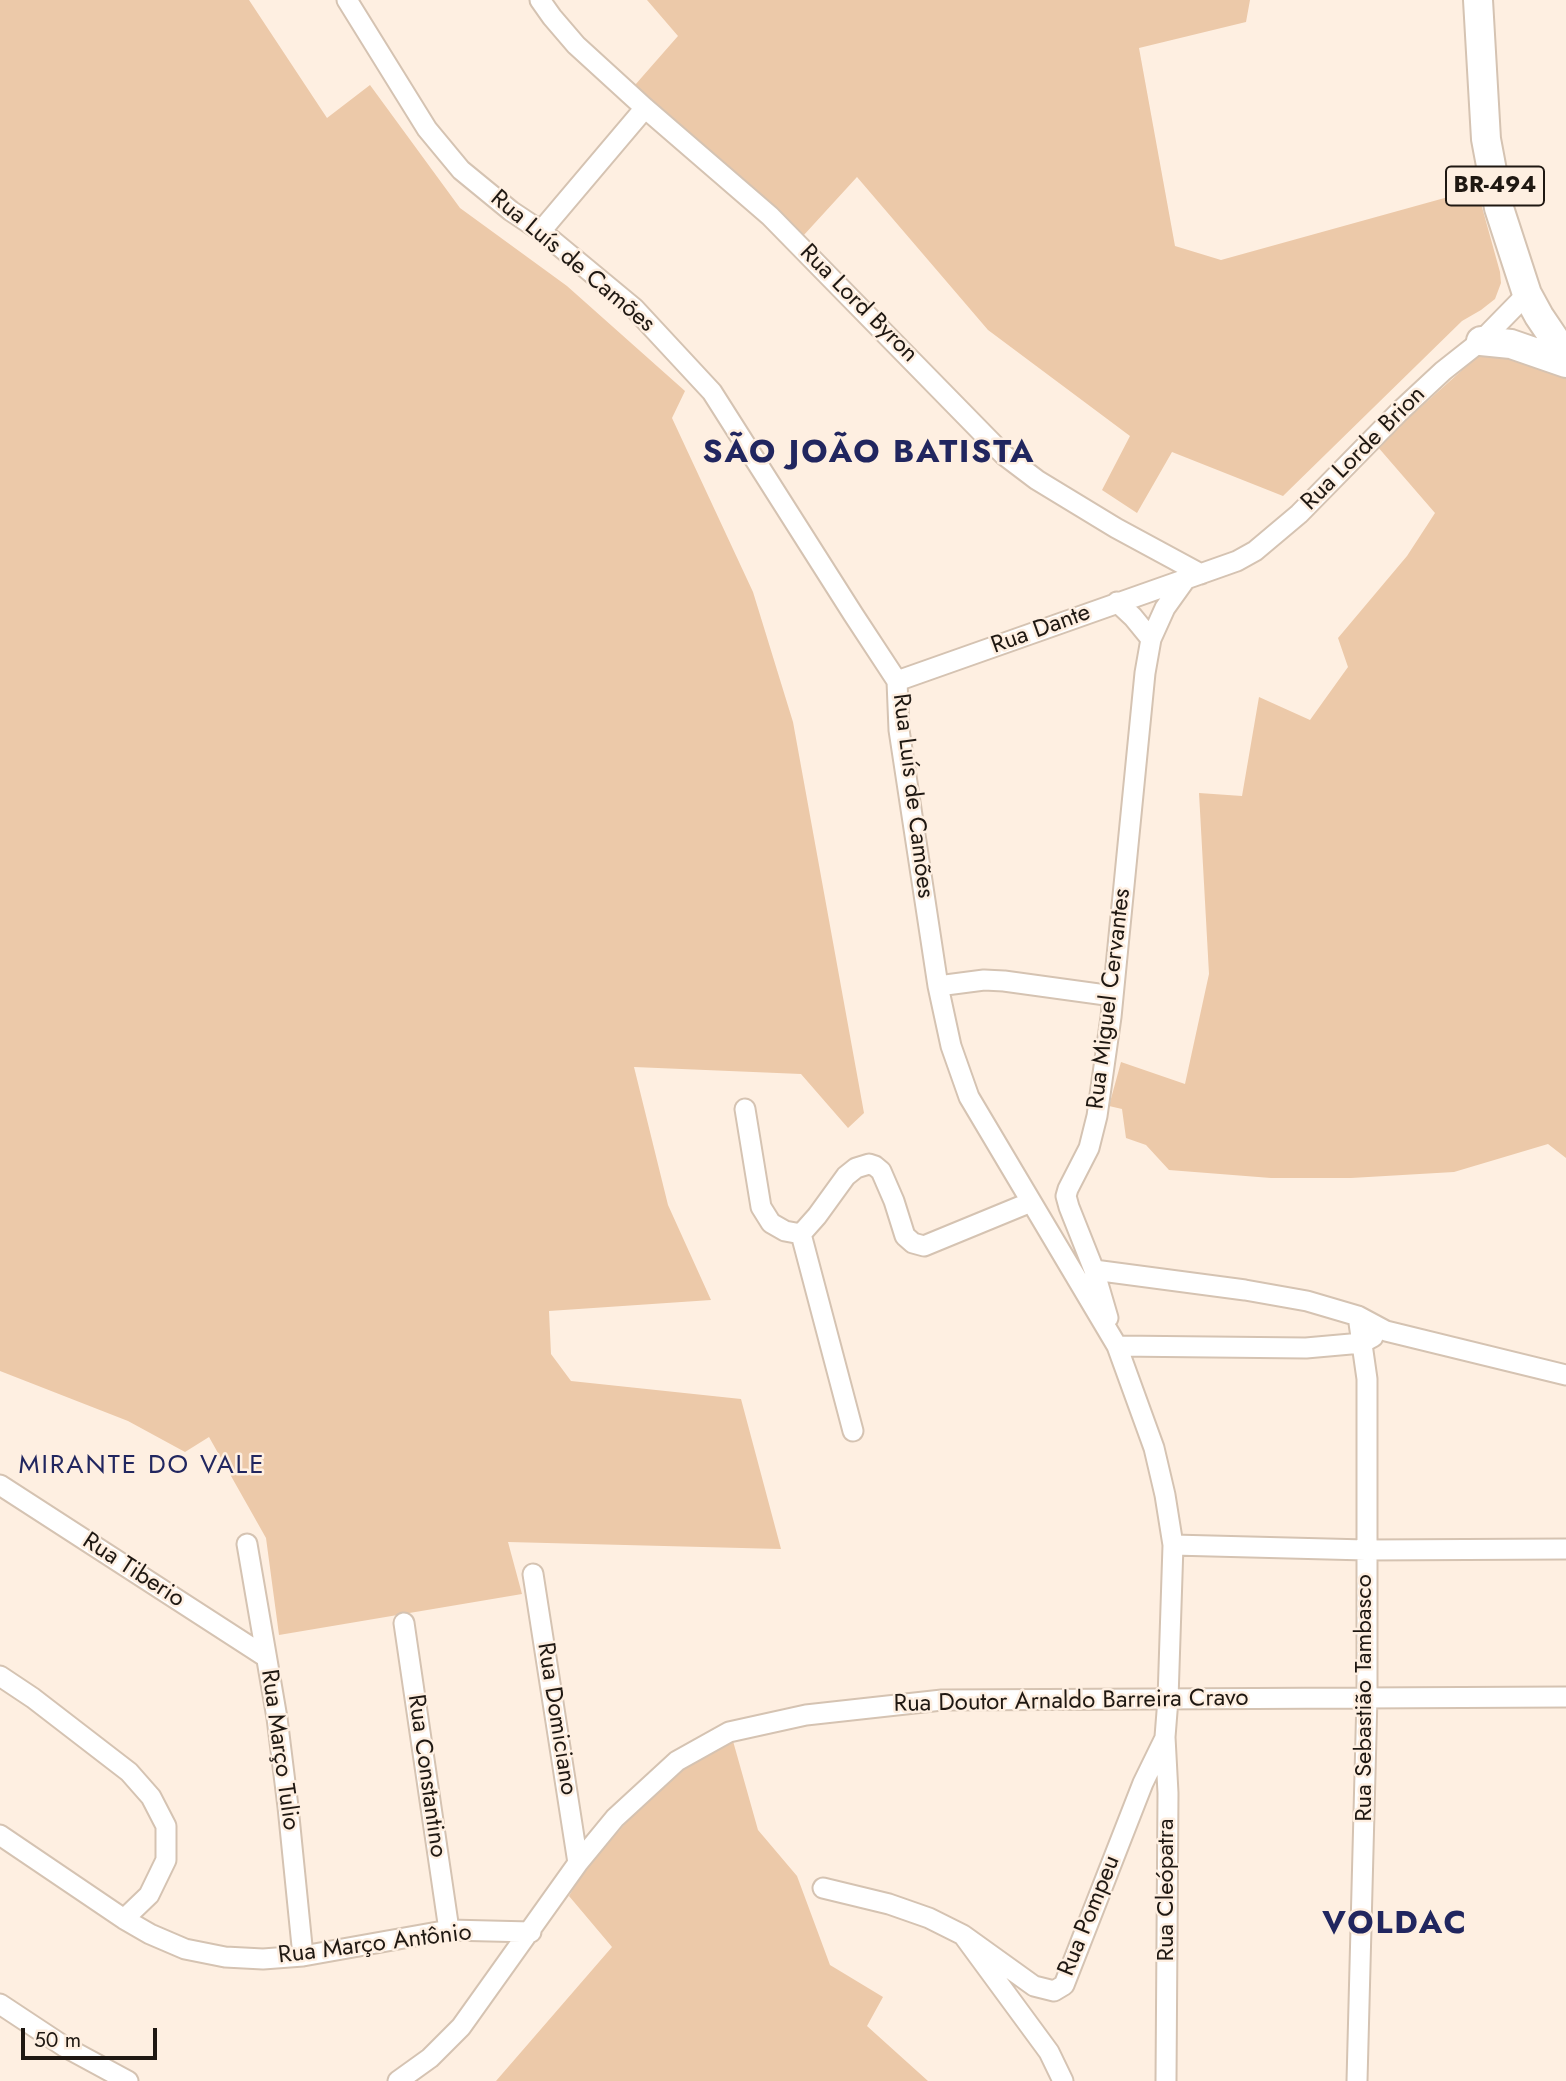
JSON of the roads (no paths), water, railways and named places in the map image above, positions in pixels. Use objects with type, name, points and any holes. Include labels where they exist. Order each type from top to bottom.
[{"type":"highway","name":"BR-494","points":[[1478,0],[1486,139],[1499,208],[1527,294],[1566,356]]},
{"type":"highway","points":[[1480,341],[1511,344],[1566,363]]},
{"type":"street","name":"Rua Luís de Camões","points":[[347,0],[427,128],[461,170],[511,211],[541,231],[634,308],[712,392],[897,681],[899,730],[938,986],[951,1046],[970,1097],[1117,1346],[1154,1448],[1173,1545],[1168,1699]]},
{"type":"street","name":"Rua Lord Byron","points":[[540,0],[576,45],[770,216],[1004,455],[1037,480],[1193,577]]},
{"type":"street","points":[[541,231],[645,108]]},
{"type":"street","name":"Rua Lorde Brion","points":[[1193,577],[1237,561],[1271,539],[1400,411],[1480,341],[1527,294]]},
{"type":"street","name":"Rua Dante","points":[[897,681],[1193,577]]},
{"type":"street","name":"Rua Miguel Cervantes","points":[[1117,1346],[1094,1270],[1066,1196],[1089,1148],[1097,1116],[1114,996],[1144,673],[1151,639],[1169,601],[1193,577]]},
{"type":"street","points":[[1117,602],[1151,639]]},
{"type":"street","points":[[938,986],[984,980],[1004,981],[1114,996]]},
{"type":"street","points":[[745,1110],[761,1207],[771,1223],[785,1231],[801,1234]]},
{"type":"street","points":[[801,1234],[846,1176],[856,1168],[869,1164],[881,1171],[905,1236],[913,1243],[924,1246],[1031,1202]]},
{"type":"street","points":[[801,1234],[853,1431]]},
{"type":"street","points":[[1094,1270],[1307,1301],[1358,1316],[1387,1331],[1566,1375]]},
{"type":"street","name":"Rua Sebastião Tambasco","points":[[1357,2081],[1367,1697],[1367,1379],[1358,1316]]},
{"type":"street","points":[[1117,1346],[1306,1348],[1362,1343],[1387,1331]]},
{"type":"street","name":"Rua Tiberio","points":[[0,1485],[266,1657]]},
{"type":"street","name":"Rua Março Tulio","points":[[247,1544],[276,1718],[303,1956]]},
{"type":"street","points":[[1173,1545],[1366,1550],[1566,1549]]},
{"type":"street","name":"Rua Domiciano","points":[[533,1574],[579,1863]]},
{"type":"street","name":"Rua Constantino","points":[[404,1623],[449,1930]]},
{"type":"street","points":[[0,1676],[129,1772],[150,1797],[166,1826],[166,1860],[149,1895],[124,1919]]},
{"type":"street","name":"Rua Doutor Arnaldo Barreira Cravo","points":[[398,2081],[430,2058],[461,2027],[579,1863],[615,1818],[677,1761],[729,1732],[806,1715],[942,1700],[1566,1696]]},
{"type":"street","name":"Rua Cleópatra","points":[[1166,2081],[1168,1793],[1165,1737],[1168,1699]]},
{"type":"street","name":"Rua Pompeu","points":[[822,1888],[929,1918],[963,1935],[1034,1986],[1054,1991],[1064,1985],[1143,1783],[1165,1737]]},
{"type":"street","points":[[1131,1815],[1147,1802],[1168,1793]]},
{"type":"street","name":"Rua Março Antônio","points":[[0,1835],[150,1934],[185,1949],[225,1957],[263,1959],[303,1956],[449,1930],[531,1932]]},
{"type":"street","name":"Rua Pompeu","points":[[963,1935],[1049,2052],[1063,2081]]},
{"type":"street","points":[[0,2004],[65,2047],[128,2081]]},
{"type":"district","name":"SÃO JOÃO BATISTA","points":[[869,454]]},
{"type":"district","name":"MIRANTE DO VALE","points":[[142,1467]]},
{"type":"district","name":"VOLDAC","points":[[1395,1925]]}]
